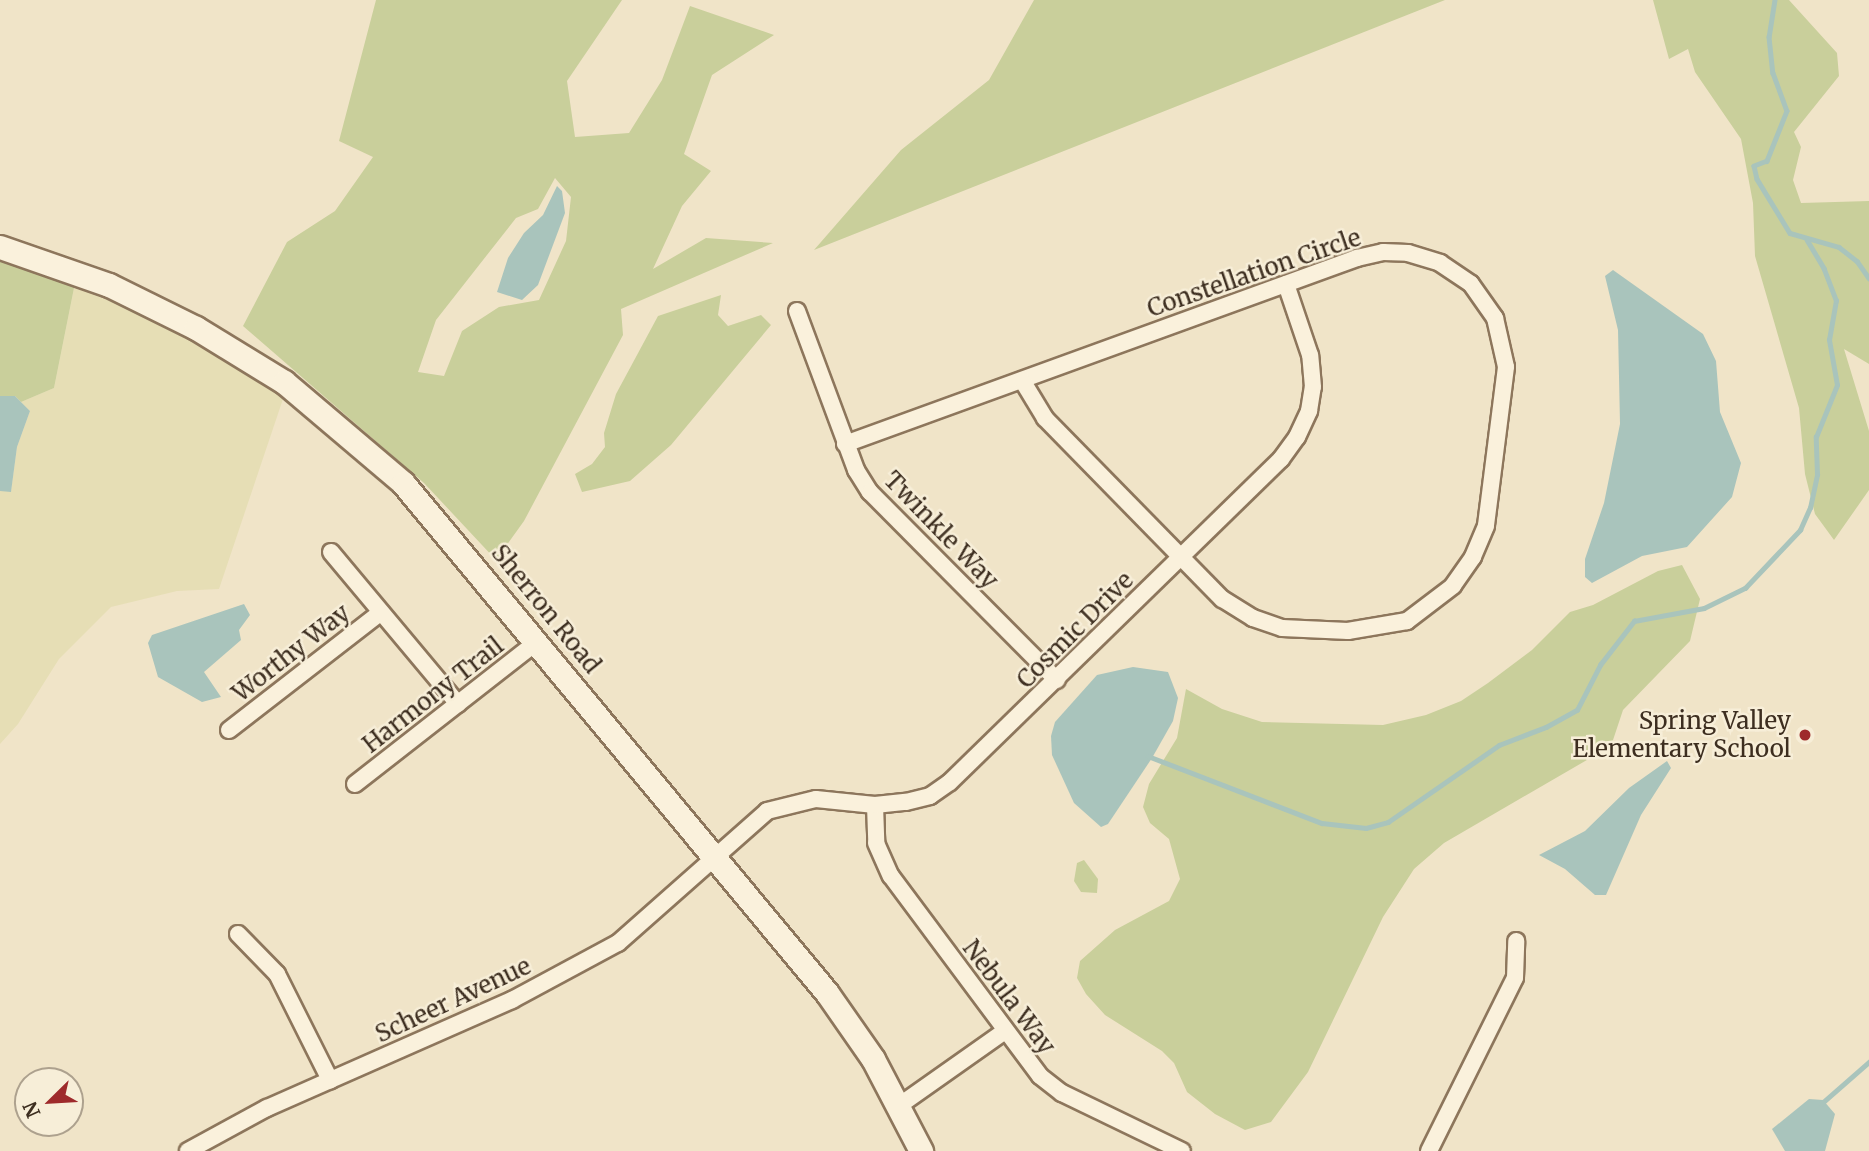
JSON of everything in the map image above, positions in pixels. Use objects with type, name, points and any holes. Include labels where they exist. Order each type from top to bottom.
[{"type":"main road","name":"Sherron Road","points":[[0,247],[154,305],[284,382],[403,483],[714,854],[853,1028],[900,1105],[922,1151]]},
{"type":"street","name":"Constellation Circle","points":[[845,444],[1286,284],[1383,251],[1408,253],[1440,264],[1471,284],[1495,318],[1506,367],[1486,526],[1473,557],[1436,603],[1407,621],[1381,628],[1282,628],[1253,618],[1222,598],[1045,418],[1022,380]]},
{"type":"street","name":"Cosmic Drive","points":[[714,854],[748,824],[781,805],[816,799],[874,805],[930,796],[950,782],[1057,680],[1281,459],[1309,411],[1310,355],[1286,284]]},
{"type":"street","name":"Twinkle Way","points":[[797,311],[845,444],[870,492],[1057,680]]},
{"type":"street","points":[[331,552],[458,704]]},
{"type":"street","name":"Worthy Way","points":[[229,730],[382,612]]},
{"type":"street","name":"Harmony Trail","points":[[355,784],[538,641]]},
{"type":"street","name":"Nebula Way","points":[[874,805],[876,843],[891,876],[1004,1031],[1050,1085],[1182,1151]]},
{"type":"street","name":"Scheer Avenue","points":[[188,1151],[255,1114],[512,999],[618,943],[714,854]]},
{"type":"street","points":[[238,933],[277,974],[330,1080]]},
{"type":"street","points":[[1429,1151],[1515,978],[1516,942]]},
{"type":"street","points":[[900,1105],[1004,1031]]},
{"type":"shaded area","points":[[75,283],[225,356],[284,396],[219,589],[177,591],[111,607],[59,659],[18,724],[0,744],[0,491],[11,491],[17,447],[30,411],[21,402],[54,388]]},
{"type":"green space","points":[[376,0],[622,0],[567,81],[575,137],[629,133],[662,80],[690,6],[774,35],[712,75],[684,154],[711,171],[682,206],[653,269],[706,238],[773,243],[621,309],[623,335],[524,521],[496,560],[424,483],[243,326],[287,242],[335,211],[373,157],[339,141]],"holes":[[[555,178],[571,197],[566,241],[539,300],[499,307],[462,331],[444,376],[418,372],[436,320],[516,218],[538,209]]]},
{"type":"green space","points":[[1034,0],[1445,0],[814,250],[901,150],[989,80]]},
{"type":"green space","points":[[1653,0],[1789,0],[1837,53],[1839,76],[1794,132],[1801,147],[1793,180],[1801,203],[1869,201],[1869,364],[1844,349],[1869,431],[1869,490],[1834,540],[1815,514],[1805,474],[1799,408],[1755,256],[1753,203],[1741,139],[1695,72],[1688,49],[1669,59]]},
{"type":"green space","points":[[0,256],[75,283],[54,388],[21,402],[15,396],[0,396]]},
{"type":"green space","points":[[721,295],[718,315],[728,326],[761,315],[771,325],[671,445],[630,481],[582,492],[575,474],[592,464],[605,447],[604,433],[616,394],[658,316]]},
{"type":"green space","points":[[1682,565],[1700,599],[1690,641],[1623,710],[1611,746],[1444,843],[1414,869],[1383,917],[1308,1072],[1271,1122],[1245,1130],[1215,1114],[1187,1092],[1174,1063],[1162,1051],[1105,1015],[1086,994],[1077,978],[1080,961],[1115,930],[1169,901],[1180,879],[1169,839],[1150,823],[1143,807],[1149,784],[1177,738],[1186,689],[1222,709],[1262,722],[1383,725],[1426,715],[1461,701],[1488,683],[1532,650],[1570,612],[1593,605],[1658,571]]},
{"type":"green space","points":[[1084,860],[1098,879],[1097,893],[1081,892],[1074,881],[1077,863]]},
{"type":"water","points":[[557,186],[562,191],[565,213],[538,285],[522,300],[497,292],[508,258],[524,233],[543,215]]},
{"type":"water","points":[[1613,270],[1703,334],[1716,361],[1720,412],[1741,463],[1732,497],[1687,547],[1642,556],[1592,583],[1585,577],[1585,559],[1604,503],[1620,424],[1618,330],[1605,276]]},
{"type":"water","points":[[0,396],[15,396],[30,411],[17,447],[11,492],[0,491]]},
{"type":"water","points":[[244,604],[250,615],[239,630],[241,640],[204,672],[221,697],[202,702],[158,677],[148,643],[152,635]]},
{"type":"water","points":[[1133,667],[1168,672],[1178,698],[1173,721],[1152,758],[1108,824],[1101,827],[1074,803],[1052,755],[1051,736],[1055,722],[1097,675]]},
{"type":"water","points":[[1667,761],[1671,768],[1641,815],[1606,895],[1595,895],[1565,869],[1539,855],[1585,831],[1629,788]]},
{"type":"water","points":[[1809,1099],[1823,1100],[1835,1114],[1825,1151],[1785,1151],[1772,1129]]},
{"type":"waterway","points":[[1775,0],[1769,37],[1773,73],[1787,111],[1767,161],[1754,166],[1757,179],[1790,233],[1839,247],[1857,261],[1869,278]]},
{"type":"waterway","points":[[1148,756],[1322,823],[1366,828],[1388,822],[1499,745],[1546,727],[1577,710],[1600,665],[1634,621],[1704,608],[1745,588],[1800,530],[1810,508],[1817,475],[1816,437],[1837,385],[1829,340],[1836,301],[1824,269],[1807,241]]},
{"type":"waterway","points":[[1821,1104],[1869,1062]]},
{"type":"place","name":"Spring Valley Elementary School","points":[[1805,735]]}]
